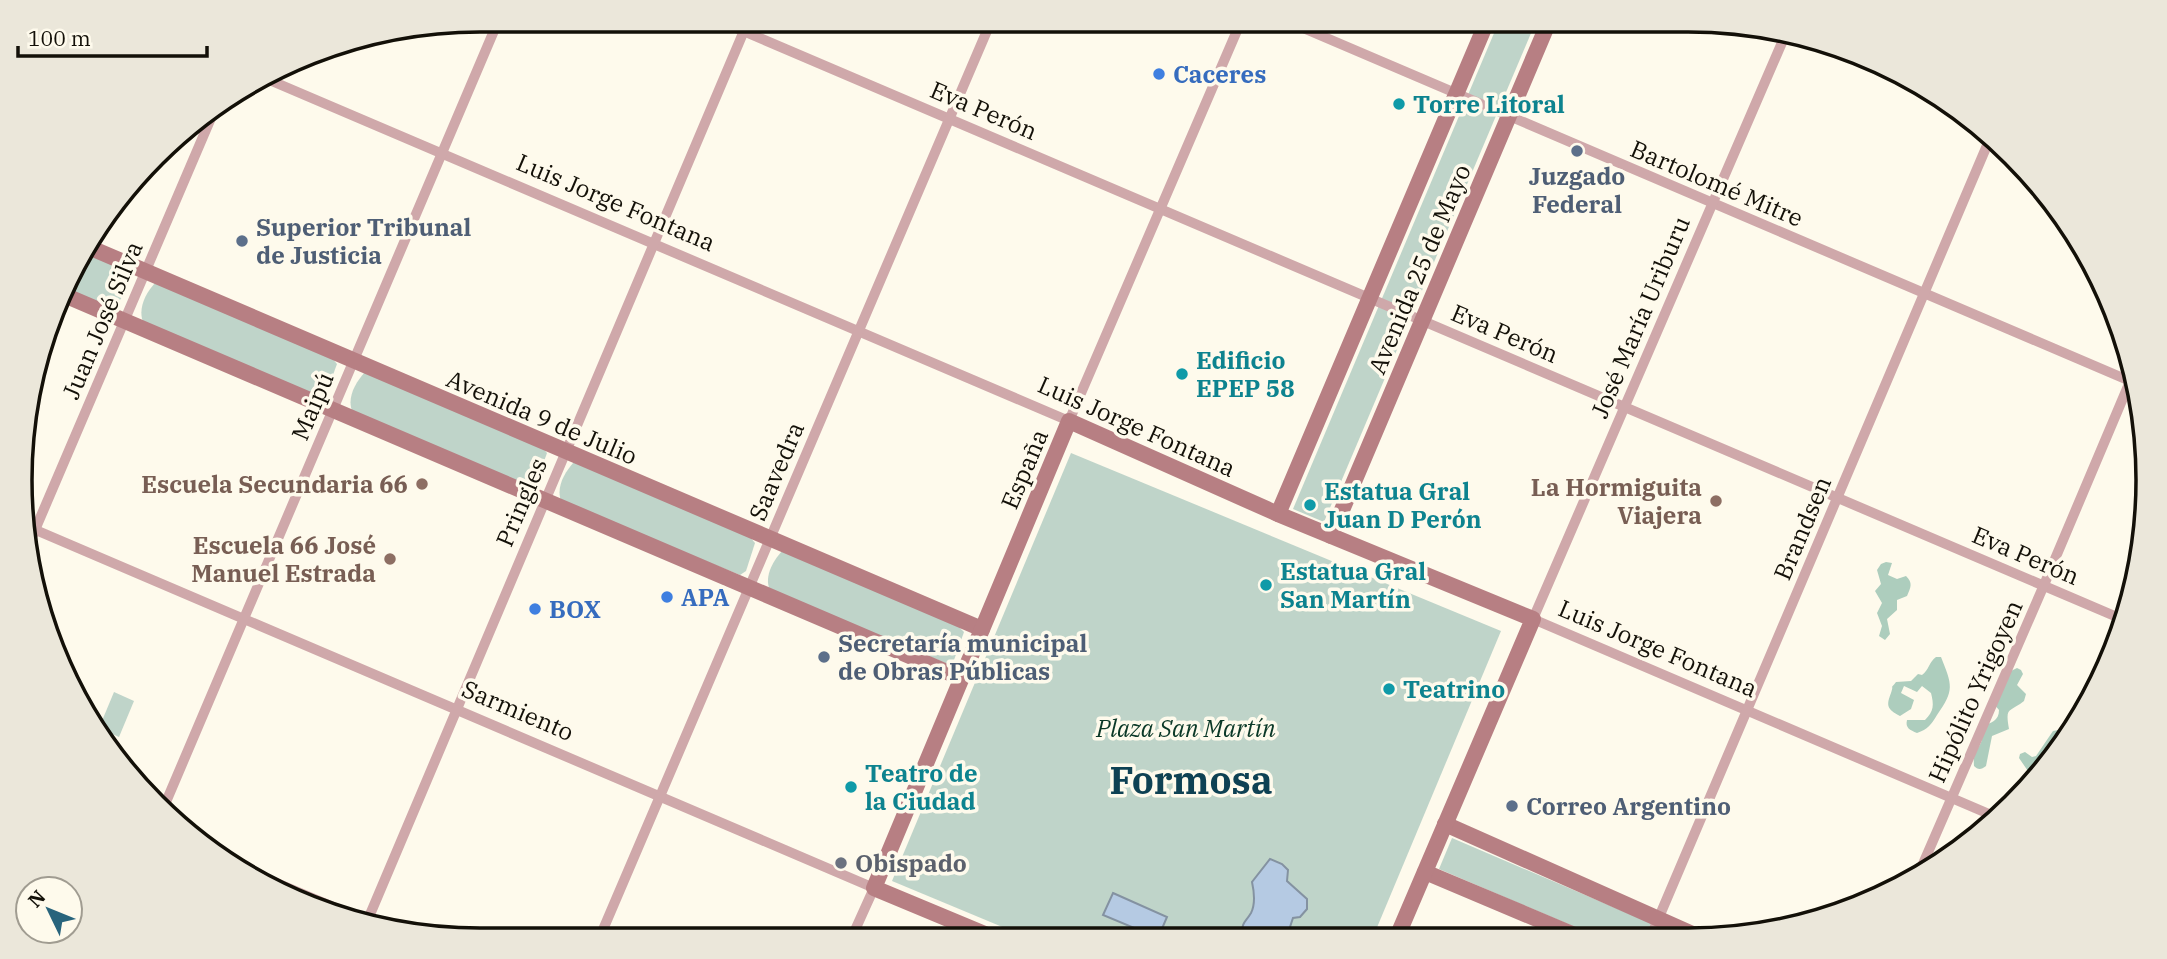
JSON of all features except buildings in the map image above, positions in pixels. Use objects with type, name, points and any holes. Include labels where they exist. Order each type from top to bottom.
[{"type":"main road","name":"Avenida 25 de Mayo","points":[[1278,514],[1482,32]]},
{"type":"main road","name":"Avenida 25 de Mayo","points":[[1331,536],[1544,32]]},
{"type":"main road","name":"Avenida 9 de Julio","points":[[95,250],[982,629]]},
{"type":"main road","points":[[71,298],[961,678]]},
{"type":"main road","name":"Luis Jorge Fontana","points":[[1069,421],[1278,514],[1533,619]]},
{"type":"main road","name":"España","points":[[874,888],[1069,421]]},
{"type":"main road","points":[[1401,928],[1533,619]]},
{"type":"main road","points":[[1445,824],[1679,928]]},
{"type":"main road","points":[[1425,872],[1558,928]]},
{"type":"main road","name":"Sarmiento","points":[[874,888],[970,928]]},
{"type":"street","name":"Maipú","points":[[167,800],[493,32]]},
{"type":"street","name":"Pringles","points":[[370,913],[744,32]]},
{"type":"street","name":"Eva Perón","points":[[746,32],[2114,616]]},
{"type":"street","name":"Saavedra","points":[[604,928],[986,32]]},
{"type":"street","name":"España","points":[[1069,421],[1236,32]]},
{"type":"street","name":"Bartolomé Mitre","points":[[1312,32],[1924,293],[2123,374]]},
{"type":"street","name":"José María Uriburu","points":[[1533,619],[1782,42]]},
{"type":"street","name":"Luis Jorge Fontana","points":[[274,82],[1069,421]]},
{"type":"street","name":"Juan José Silva","points":[[35,530],[209,123]]},
{"type":"street","name":"Brandsen","points":[[1654,928],[1987,146]]},
{"type":"street","name":"Hipólito Yrigoyen","points":[[1925,859],[2127,394]]},
{"type":"street","name":"Sarmiento","points":[[35,530],[874,888]]},
{"type":"street","name":"Luis Jorge Fontana","points":[[1533,619],[1986,813]]},
{"type":"street","name":"España","points":[[857,928],[874,888]]},
{"type":"green space","points":[[1495,32],[1531,32],[1324,522],[1293,509]]},
{"type":"green space","points":[[93,254],[124,267],[130,274],[124,294],[110,307],[73,293]]},
{"type":"green space","points":[[155,283],[331,357],[337,364],[327,391],[317,397],[144,324],[141,313],[143,302]]},
{"type":"green space","points":[[365,372],[541,446],[547,453],[537,481],[527,486],[353,413],[353,391]]},
{"type":"green space","name":"Plaza San Martín","points":[[1071,453],[1501,631],[1377,928],[1005,928],[892,881]]},
{"type":"green space","points":[[574,462],[750,537],[755,543],[746,571],[740,575],[562,503],[562,481]]},
{"type":"green space","points":[[782,551],[958,626],[964,632],[954,660],[948,664],[771,592],[768,582],[770,571]]},
{"type":"green space","points":[[1886,562],[1892,563],[1888,575],[1897,579],[1906,576],[1911,585],[1907,596],[1897,600],[1897,610],[1887,619],[1890,634],[1885,640],[1879,636],[1882,626],[1877,613],[1882,603],[1875,591],[1881,584],[1877,570]]},
{"type":"green space","points":[[1936,657],[1941,657],[1945,667],[1949,693],[1931,724],[1917,733],[1907,727],[1907,720],[1925,720],[1928,717],[1933,701],[1931,693],[1922,686],[1917,692],[1904,686],[1901,693],[1914,700],[1911,709],[1900,716],[1892,711],[1888,701],[1896,682],[1911,681],[1918,674],[1922,675]]},
{"type":"green space","points":[[2017,668],[2023,674],[2017,685],[2026,694],[2024,701],[2008,713],[2009,729],[1992,736],[1986,766],[1978,769],[1974,766],[1974,760],[1982,739],[1982,726],[1998,717],[1999,710],[1993,703],[2009,672]]},
{"type":"green space","points":[[114,692],[134,701],[119,737],[111,733],[102,720]]},
{"type":"green space","points":[[2059,730],[2028,771],[2019,758],[2020,754],[2025,752],[2032,757],[2036,756],[2053,731]]},
{"type":"green space","points":[[1452,838],[1662,928],[1577,928],[1439,869]]},
{"type":"water","points":[[1270,859],[1282,864],[1288,870],[1287,881],[1307,899],[1307,909],[1300,917],[1293,918],[1290,928],[1243,928],[1254,905],[1252,882]]},
{"type":"water","points":[[1113,893],[1167,917],[1162,928],[1134,928],[1103,915]]},
{"type":"place","name":"Caceres","points":[[1159,74]]},
{"type":"place","name":"Torre Litoral","points":[[1399,104]]},
{"type":"place","name":"Juzgado Federal","points":[[1577,151]]},
{"type":"place","name":"Superior Tribunal de Justicia","points":[[242,241]]},
{"type":"place","name":"Edificio EPEP 58","points":[[1182,374]]},
{"type":"place","name":"Escuela Secundaria 66","points":[[422,484]]},
{"type":"place","name":"La Hormiguita Viajera","points":[[1716,501]]},
{"type":"place","name":"Estatua Gral Juan D Perón","points":[[1310,505]]},
{"type":"place","name":"Escuela 66 José Manuel Estrada","points":[[390,559]]},
{"type":"place","name":"Estatua Gral San Martín","points":[[1266,585]]},
{"type":"place","name":"APA","points":[[667,597]]},
{"type":"place","name":"BOX","points":[[535,609]]},
{"type":"place","name":"Secretaría municipal de Obras Públicas","points":[[824,657]]},
{"type":"place","name":"Teatrino","points":[[1389,689]]},
{"type":"place","name":"Teatro de la Ciudad","points":[[851,787]]},
{"type":"place","name":"Correo Argentino","points":[[1512,806]]},
{"type":"place","name":"Obispado","points":[[841,863]]},
{"type":"district","name":"Formosa","points":[[1191,779]]}]
